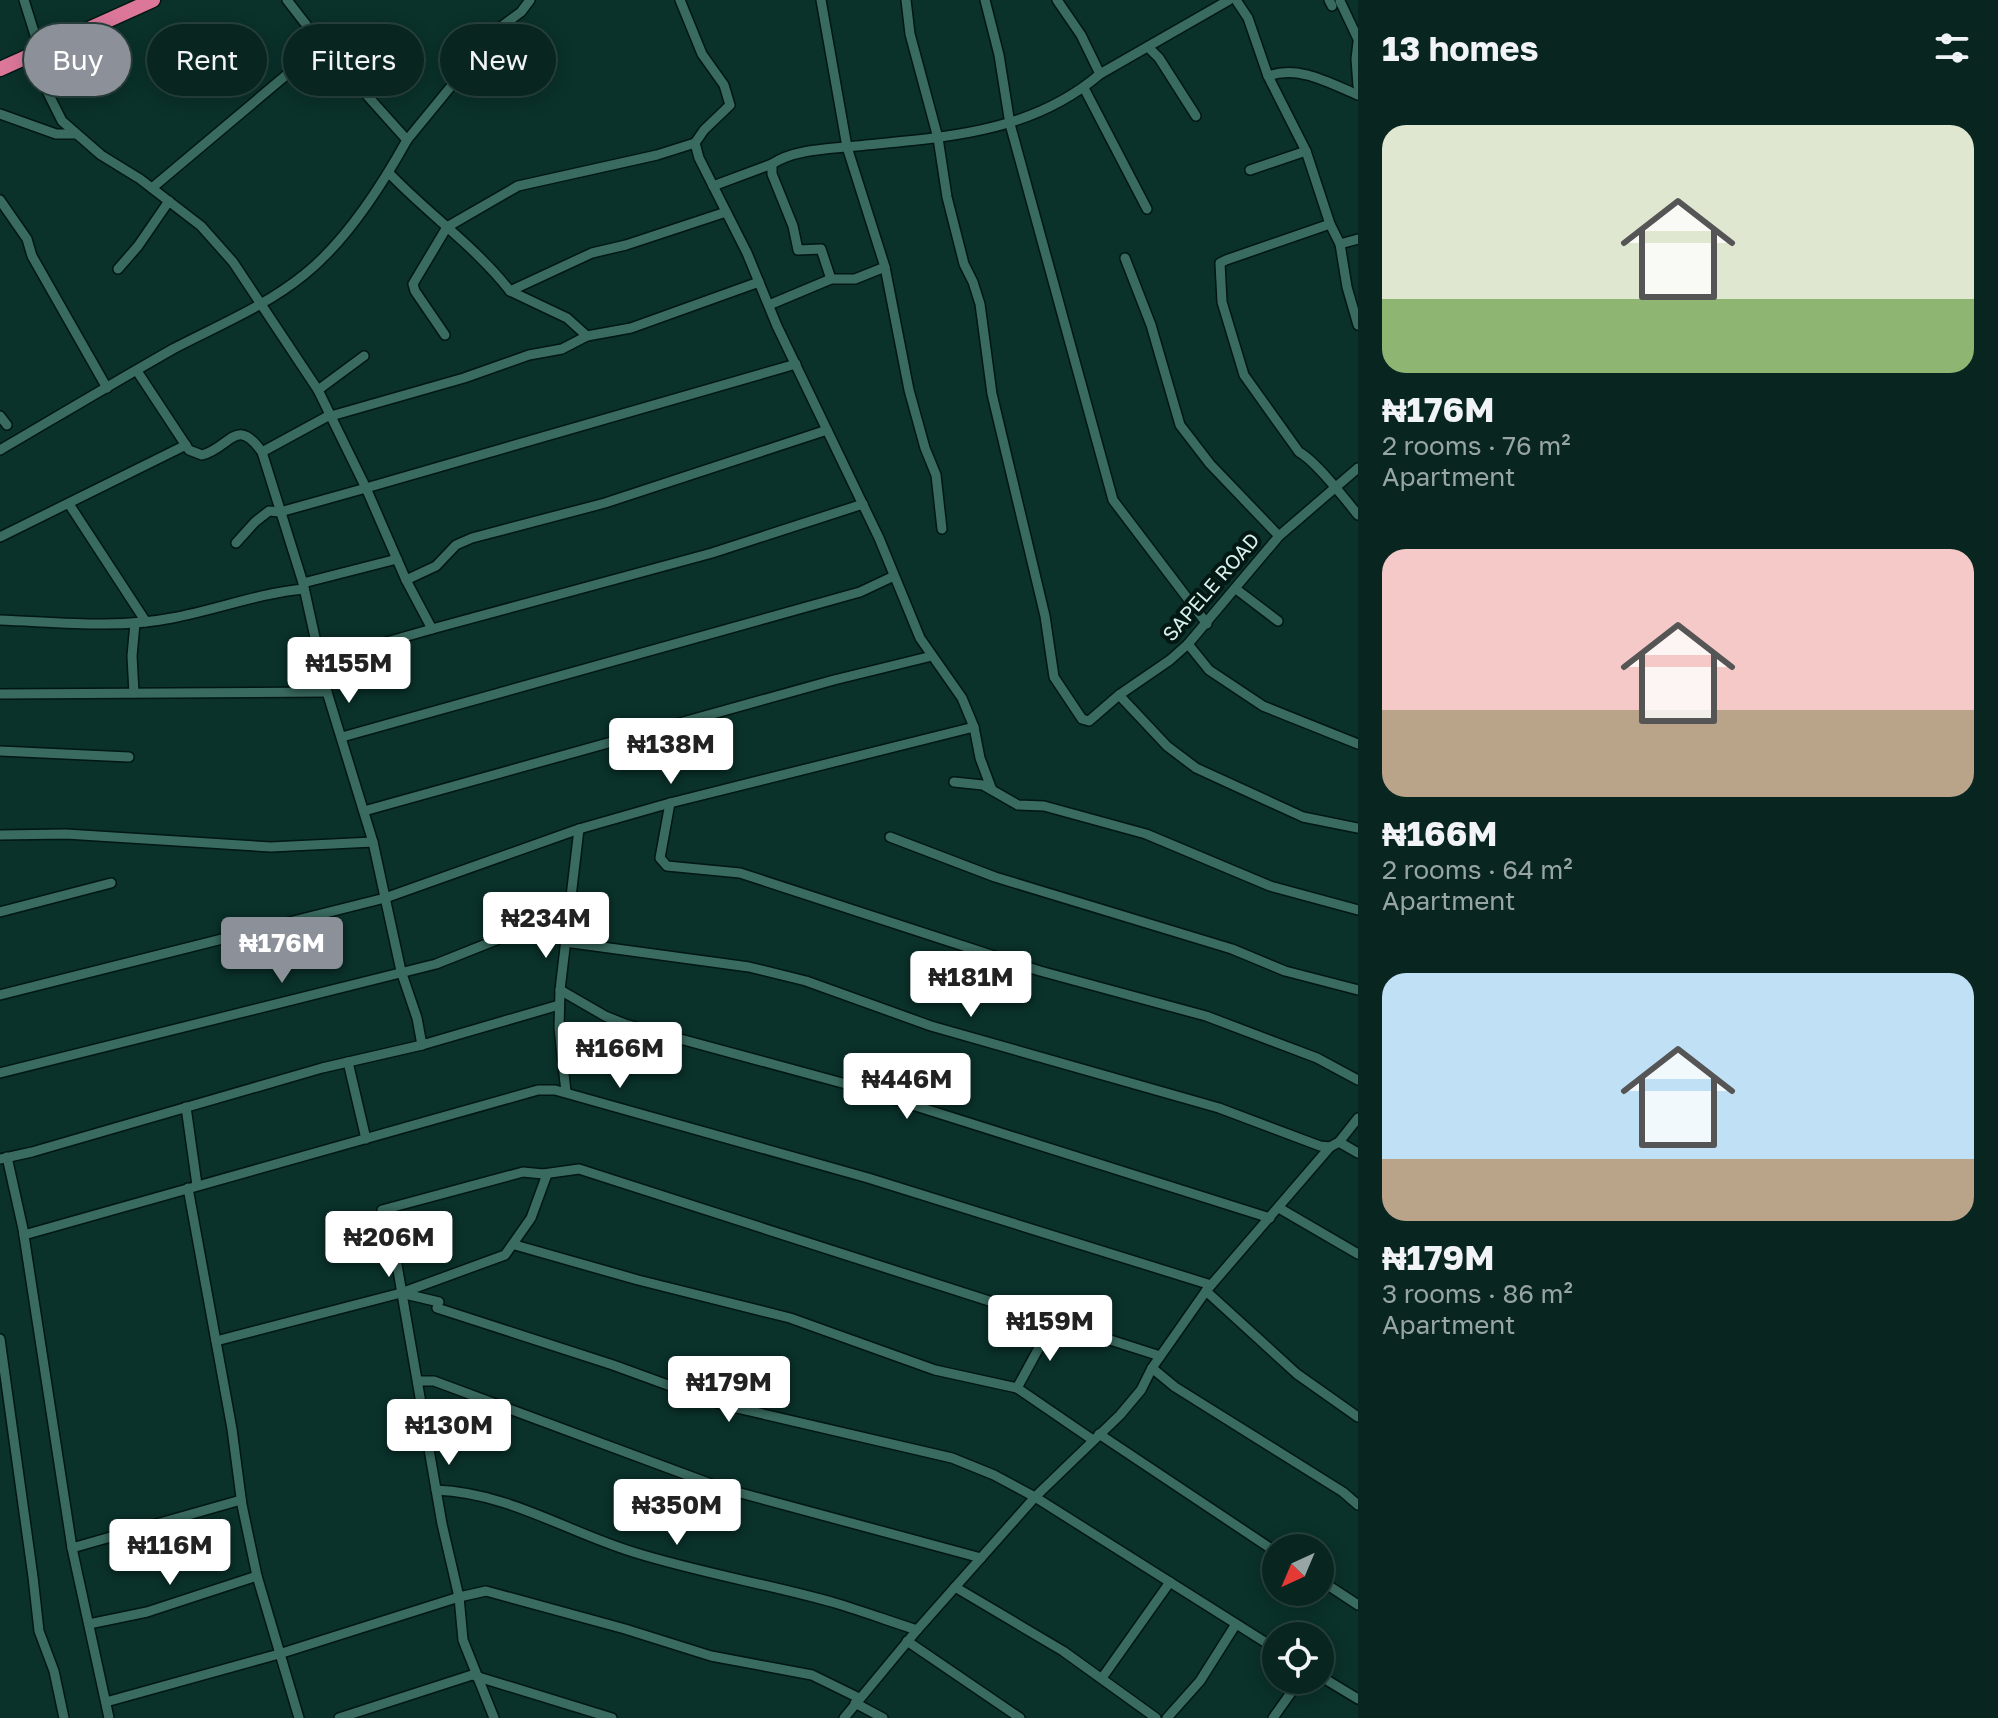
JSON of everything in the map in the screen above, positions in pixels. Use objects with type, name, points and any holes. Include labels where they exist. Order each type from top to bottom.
[{"type":"highway","points":[[100,24],[153,0]]},
{"type":"highway","points":[[0,69],[24,58]]},
{"type":"street","points":[[24,0],[32,24]]},
{"type":"street","points":[[287,0],[306,24]]},
{"type":"street","points":[[0,450],[262,303],[305,274],[340,238],[389,173],[407,140],[479,50],[530,0]]},
{"type":"street","points":[[445,335],[413,284],[447,227],[529,182],[657,155],[695,143],[730,105],[724,85],[702,54],[680,0]]},
{"type":"street","points":[[821,0],[847,147],[885,267],[909,390],[936,475],[942,529]]},
{"type":"street","points":[[906,0],[910,34],[938,138]]},
{"type":"street","points":[[985,0],[999,55],[1010,124],[1113,500],[1207,624]]},
{"type":"street","points":[[1057,0],[1081,35],[1100,74]]},
{"type":"street","points":[[713,186],[816,150],[938,138],[1035,116],[1084,88],[1100,74],[1229,0]]},
{"type":"street","points":[[1236,0],[1248,18],[1268,76],[1306,151],[1330,224],[1340,244],[1347,287],[1358,325]]},
{"type":"street","points":[[1334,2],[1358,41],[1358,86]]},
{"type":"street","points":[[1148,47],[1159,58],[1196,116]]},
{"type":"street","points":[[1268,76],[1292,71],[1311,75],[1358,95]]},
{"type":"street","points":[[152,188],[283,78]]},
{"type":"street","points":[[1084,88],[1147,209]]},
{"type":"street","points":[[50,96],[58,113],[75,134],[169,201],[212,237],[233,262],[318,390],[432,629]]},
{"type":"street","points":[[368,96],[407,140]]},
{"type":"street","points":[[0,114],[56,134],[75,134]]},
{"type":"street","name":"SAPELE ROAD","points":[[938,138],[947,197],[964,264],[980,304],[992,394],[1045,616],[1054,677],[1085,721],[1188,644],[1279,536],[1358,468]]},
{"type":"street","points":[[695,143],[699,158],[863,504],[920,638],[962,698],[974,727],[980,758],[992,790]]},
{"type":"street","points":[[1250,170],[1306,151]]},
{"type":"street","points":[[772,164],[772,174],[793,226],[796,247],[801,251],[821,249],[831,279]]},
{"type":"street","points":[[389,173],[415,200],[489,263],[510,291],[567,318],[587,336]]},
{"type":"street","points":[[0,200],[27,239],[32,256],[107,388]]},
{"type":"street","points":[[118,269],[169,201]]},
{"type":"street","points":[[510,291],[592,253],[726,212]]},
{"type":"street","points":[[1330,224],[1226,260],[1220,263],[1218,270],[1222,302],[1244,375],[1299,452],[1306,455],[1336,487],[1358,515]]},
{"type":"street","points":[[1340,244],[1358,239]]},
{"type":"street","points":[[1125,258],[1151,325],[1180,425],[1210,464],[1279,536]]},
{"type":"street","points":[[769,305],[831,279],[855,279],[885,267]]},
{"type":"street","points":[[262,452],[330,415],[464,378],[529,355],[562,349],[587,336],[631,328],[759,282]]},
{"type":"street","points":[[318,390],[364,356]]},
{"type":"street","points":[[236,543],[269,511],[280,512],[796,364]]},
{"type":"street","points":[[137,371],[189,450],[202,455],[211,453],[233,436],[243,434],[262,452],[303,586],[327,692],[373,842],[401,971],[417,1018],[422,1045]]},
{"type":"street","points":[[0,416],[7,425]]},
{"type":"street","points":[[406,580],[436,566],[456,545],[472,538],[605,503],[827,430]]},
{"type":"street","points":[[0,537],[186,445]]},
{"type":"street","points":[[69,504],[146,622]]},
{"type":"street","points":[[320,661],[712,553],[863,504]]},
{"type":"street","points":[[0,620],[135,623],[173,618],[397,559]]},
{"type":"street","points":[[342,737],[722,628],[860,592],[894,576]]},
{"type":"street","points":[[1236,589],[1278,621]]},
{"type":"street","points":[[134,693],[132,656],[135,623]]},
{"type":"street","points":[[1188,644],[1209,670],[1263,706],[1358,744]]},
{"type":"street","points":[[364,811],[932,656]]},
{"type":"street","points":[[0,694],[327,692]]},
{"type":"street","points":[[1119,695],[1167,746],[1196,768],[1303,817],[1358,828]]},
{"type":"street","points":[[0,995],[385,898],[579,829],[670,803],[974,727]]},
{"type":"street","points":[[0,751],[129,757]]},
{"type":"street","points":[[954,782],[983,785],[1018,805],[1044,806],[1146,834],[1270,886],[1358,910]]},
{"type":"street","points":[[670,803],[660,858],[667,866],[740,873],[1040,971],[1206,1016],[1317,1058],[1358,1080]]},
{"type":"street","points":[[566,1092],[559,1005],[579,829]]},
{"type":"street","points":[[0,835],[66,834],[258,847],[373,842]]},
{"type":"street","points":[[890,837],[995,877],[1232,949],[1285,971],[1358,990]]},
{"type":"street","points":[[0,912],[111,883]]},
{"type":"street","points":[[0,1073],[436,964],[529,927],[568,917]]},
{"type":"street","points":[[565,942],[749,967],[806,981],[931,1026],[1219,1108],[1320,1146],[1334,1144],[1358,1153]]},
{"type":"street","points":[[560,990],[625,1024],[846,1084],[1270,1218]]},
{"type":"street","points":[[109,1718],[72,1548],[24,1235],[3,1158],[559,1005]]},
{"type":"street","points":[[348,1062],[366,1139]]},
{"type":"street","points":[[24,1235],[538,1090],[566,1092],[868,1178],[1209,1288],[1297,1374],[1358,1417]]},
{"type":"street","points":[[186,1107],[192,1187],[241,1500],[257,1576],[299,1718]]},
{"type":"street","points":[[844,1718],[907,1641],[1035,1497],[1120,1415],[1141,1390],[1160,1356],[1209,1288],[1358,1118]]},
{"type":"street","points":[[494,1718],[463,1640],[459,1597],[436,1490],[387,1209],[523,1172],[543,1174],[579,1169],[1160,1356]]},
{"type":"street","points":[[216,1341],[401,1293],[505,1255],[515,1245],[531,1218],[546,1177],[543,1174]]},
{"type":"street","points":[[1279,1208],[1358,1254]]},
{"type":"street","points":[[515,1245],[790,1318],[935,1370],[1017,1388],[1262,1543]]},
{"type":"street","points":[[401,1293],[720,1404],[952,1458],[994,1475],[1035,1497],[1262,1640]]},
{"type":"street","points":[[1017,1388],[1053,1322]]},
{"type":"street","points":[[0,1339],[33,1577],[35,1612],[54,1671],[64,1718]]},
{"type":"street","points":[[1152,1368],[1175,1387],[1343,1492],[1358,1505]]},
{"type":"street","points":[[418,1381],[434,1381],[722,1488],[981,1558]]},
{"type":"street","points":[[436,1490],[467,1491],[504,1502],[630,1552],[833,1603],[917,1630]]},
{"type":"street","points":[[72,1548],[241,1500]]},
{"type":"street","points":[[89,1624],[147,1612],[257,1576]]},
{"type":"street","points":[[1102,1678],[1170,1582]]},
{"type":"street","points":[[955,1587],[1102,1678],[1156,1718]]},
{"type":"street","points":[[1334,1589],[1358,1605]]},
{"type":"street","points":[[106,1702],[279,1654],[486,1591],[711,1656],[812,1675],[883,1718]]},
{"type":"street","points":[[1167,1718],[1200,1681],[1236,1624]]},
{"type":"street","points":[[907,1641],[1020,1718]]},
{"type":"street","points":[[339,1718],[456,1679],[477,1676],[612,1718]]},
{"type":"street","points":[[1334,1684],[1358,1699]]},
{"type":"street","points":[[1273,1718],[1290,1694]]}]
